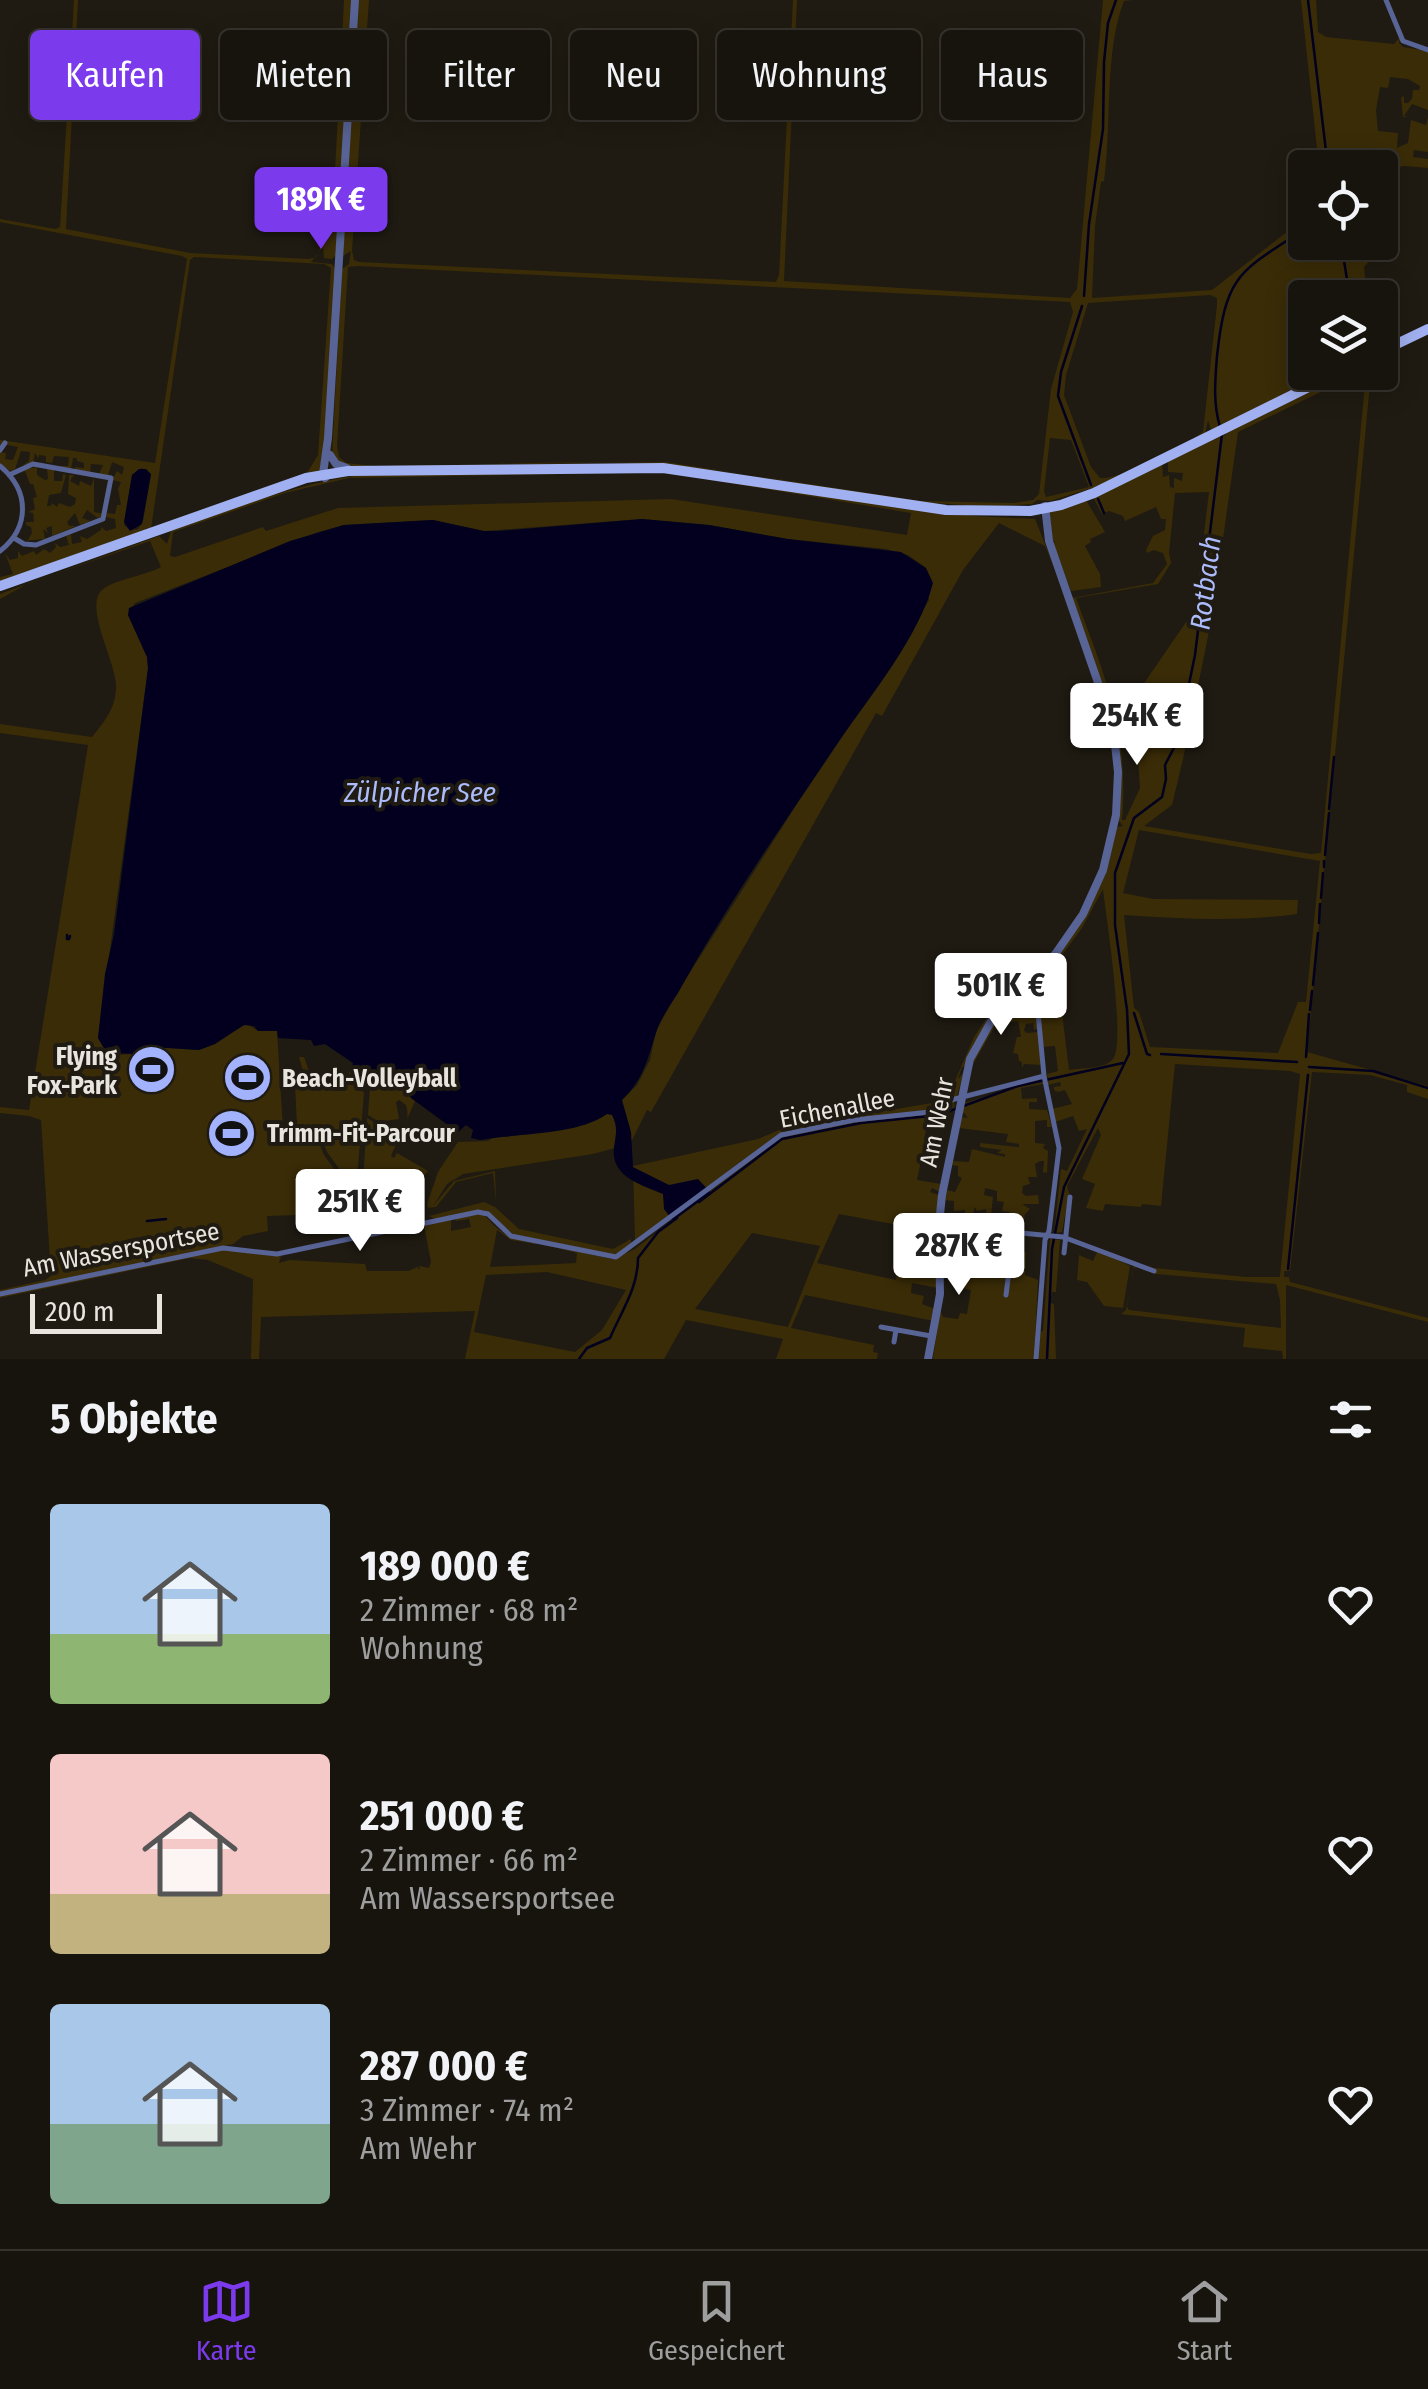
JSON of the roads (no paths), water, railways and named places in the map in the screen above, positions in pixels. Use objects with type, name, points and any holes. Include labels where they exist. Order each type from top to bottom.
[{"type":"main road","points":[[1398,343],[1428,329]]},
{"type":"main road","points":[[0,589],[240,503],[326,476],[372,470],[663,468],[926,506],[1002,512],[1040,510],[1115,482],[1302,390]]},
{"type":"main road","points":[[326,476],[404,470]]},
{"type":"main road","points":[[926,506],[1040,510]]},
{"type":"street","points":[[326,476],[356,0]]},
{"type":"street","points":[[1386,0],[1404,41],[1428,50]]},
{"type":"street","points":[[326,476],[328,438]]},
{"type":"street","points":[[0,450],[4,443]]},
{"type":"street","points":[[330,455],[341,467],[372,470]]},
{"type":"street","points":[[10,474],[22,466],[36,464],[64,468],[73,474],[112,478],[102,520],[36,545],[14,538]]},
{"type":"street","points":[[0,466],[10,474],[24,503],[22,521],[14,538],[0,552]]},
{"type":"street","points":[[1040,510],[1049,542]]},
{"type":"street","points":[[1040,510],[1049,542]]},
{"type":"street","name":"Am Wehr","points":[[928,1359],[941,1290],[942,1195],[970,1059],[980,1034],[994,1016],[1066,940],[1094,892],[1110,846],[1118,789],[1116,741],[1107,702],[1049,542]]},
{"type":"street","points":[[1034,976],[1040,984],[1037,1002],[1045,1079],[1059,1146],[1058,1236],[1064,1254]]},
{"type":"street","name":"Eichenallee","points":[[633,1248],[776,1137],[854,1120],[930,1112],[950,1100],[960,1104],[1045,1079]]},
{"type":"street","points":[[1036,1359],[1058,1236],[1070,1197]]},
{"type":"street","name":"Am Wassersportsee","points":[[0,1294],[230,1247],[277,1254],[483,1211],[515,1237],[609,1256],[619,1256],[633,1248]]},
{"type":"street","points":[[1006,1296],[1014,1232]]},
{"type":"street","points":[[939,1233],[1058,1236],[1154,1271]]},
{"type":"street","points":[[881,1326],[934,1337]]},
{"type":"street","points":[[894,1342],[896,1330]]},
{"type":"water","points":[[139,469],[151,474],[142,524],[130,531],[124,522],[132,475]]},
{"type":"water","name":"Zülpicher See","points":[[642,519],[901,552],[926,568],[933,583],[906,645],[716,928],[663,1017],[640,1077],[622,1100],[631,1132],[633,1167],[669,1185],[698,1179],[711,1193],[673,1221],[664,1209],[663,1194],[637,1183],[617,1166],[612,1115],[545,1133],[480,1140],[471,1138],[473,1130],[466,1125],[455,1135],[452,1128],[411,1098],[397,1082],[352,1066],[325,1044],[314,1046],[311,1040],[278,1038],[277,1031],[258,1031],[254,1026],[244,1025],[199,1050],[152,1047],[115,1056],[103,1047],[98,1038],[105,974],[114,934],[148,668],[128,615],[129,608],[290,541],[344,525],[433,520],[499,531]]},
{"type":"waterway","points":[[1084,296],[1089,224],[1103,129],[1108,23],[1116,0]]},
{"type":"waterway","name":"Rotbach","points":[[1308,0],[1326,150]]},
{"type":"waterway","name":"Rotbach","points":[[1220,427],[1215,401],[1217,356],[1231,291],[1251,266],[1288,240]]},
{"type":"waterway","points":[[1344,260],[1347,280]]},
{"type":"waterway","points":[[1082,306],[1061,372],[1058,396],[1091,485]]},
{"type":"waterway","name":"Rotbach","points":[[1047,1359],[1052,1249],[1064,1187],[1129,1054],[1115,925],[1115,873],[1134,818],[1162,797],[1165,765],[1177,742],[1195,655],[1222,434]]},
{"type":"waterway","points":[[1098,499],[1104,513]]},
{"type":"waterway","points":[[1329,809],[1334,757]]},
{"type":"waterway","points":[[1325,855],[1329,813]]},
{"type":"waterway","points":[[1324,861],[1324,867]]},
{"type":"waterway","points":[[1321,898],[1323,873]]},
{"type":"waterway","points":[[1319,923],[1320,904]]},
{"type":"waterway","points":[[1313,985],[1318,933]]},
{"type":"waterway","points":[[1310,1010],[1312,991]]},
{"type":"waterway","points":[[1134,1013],[1150,1055]]},
{"type":"waterway","points":[[1306,1057],[1309,1014]]},
{"type":"waterway","points":[[1161,1054],[1297,1062]]},
{"type":"waterway","points":[[699,1202],[782,1139],[861,1123],[939,1115],[1018,1086],[1123,1063]]},
{"type":"waterway","points":[[1309,1067],[1373,1071],[1428,1088]]},
{"type":"waterway","points":[[1288,1269],[1308,1075]]},
{"type":"waterway","points":[[579,1359],[587,1348],[610,1338],[632,1289],[638,1258],[658,1232],[677,1218]]},
{"type":"waterway","points":[[147,1221],[166,1219]]},
{"type":"place","name":"Flying Fox-Park","points":[[152,1070]]},
{"type":"place","name":"Beach-Volleyball","points":[[247,1078]]},
{"type":"place","name":"Trimm-Fit-Parcour","points":[[232,1133]]}]
